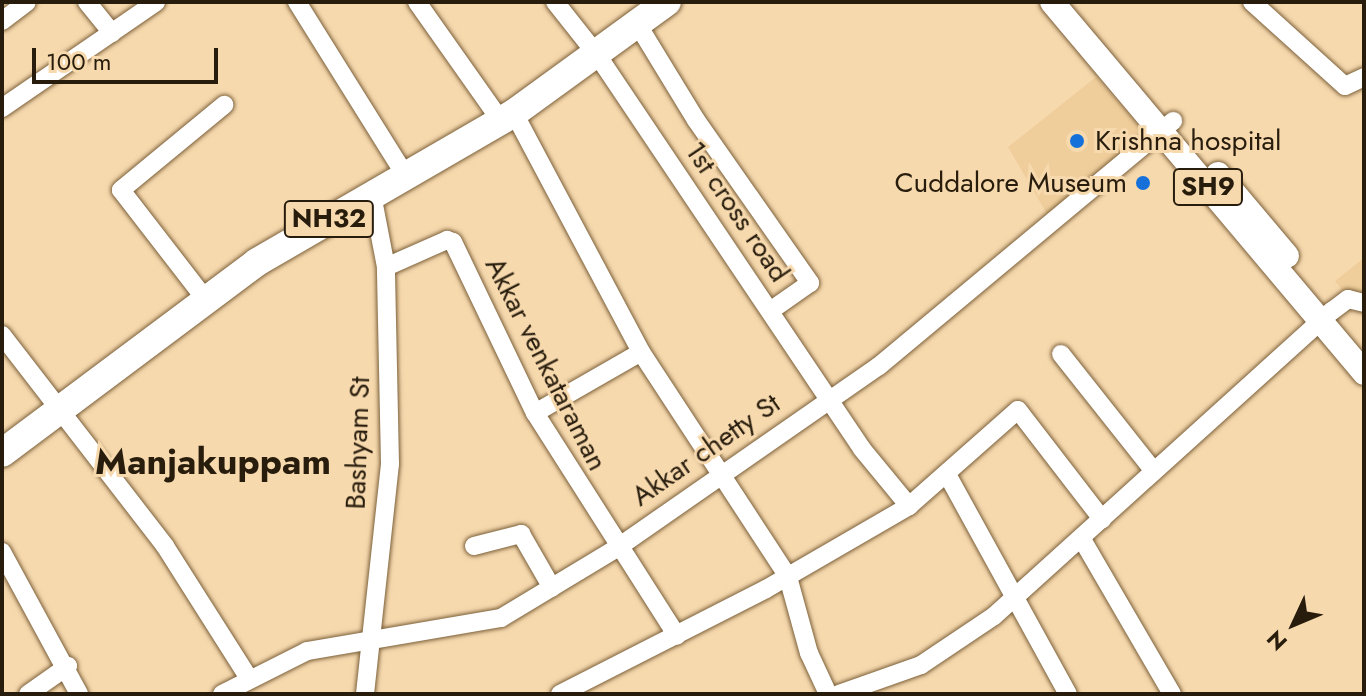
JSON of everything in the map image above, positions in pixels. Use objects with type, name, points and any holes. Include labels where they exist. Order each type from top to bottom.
[{"type":"highway","name":"NH32","points":[[2,453],[257,262],[508,117],[598,56],[667,2]]},
{"type":"main road","name":"SH9","points":[[1052,2],[1167,126]]},
{"type":"main road","name":"SH9","points":[[1071,2],[1167,126],[1326,316],[1364,373]]},
{"type":"main road","name":"SH9","points":[[1326,316],[1364,349]]},
{"type":"street","points":[[2,21],[27,2]]},
{"type":"street","points":[[87,2],[112,33]]},
{"type":"street","points":[[2,108],[156,2]]},
{"type":"street","points":[[297,2],[405,175]]},
{"type":"street","points":[[417,2],[508,117],[641,352],[722,470],[788,577],[809,653],[828,694]]},
{"type":"street","name":"1st cross road","points":[[555,2],[598,56],[830,400],[909,506]]},
{"type":"street","points":[[1252,2],[1345,86],[1364,77]]},
{"type":"street","points":[[638,25],[696,120],[810,283],[770,311]]},
{"type":"street","points":[[206,300],[121,190],[224,105]]},
{"type":"street","name":"Akkar chetty St","points":[[222,694],[248,677],[295,655],[501,618],[552,588],[617,548],[722,470],[879,366],[1167,126]]},
{"type":"street","name":"Bashyam St","points":[[365,694],[390,464],[386,267],[372,194]]},
{"type":"street","name":"Akkar venkataraman","points":[[386,267],[447,240],[453,242],[535,413],[617,548],[677,636]]},
{"type":"street","points":[[839,694],[921,665],[994,616],[1013,595],[1083,541],[1152,469],[1326,316],[1348,299],[1364,303]]},
{"type":"street","points":[[2,335],[165,546],[248,677]]},
{"type":"street","points":[[535,413],[641,352]]},
{"type":"street","points":[[1061,354],[1152,469]]},
{"type":"street","points":[[560,694],[788,577],[909,506],[948,476],[1018,410],[1102,519]]},
{"type":"street","points":[[948,476],[1068,694]]},
{"type":"street","points":[[474,546],[521,534],[552,588]]},
{"type":"street","points":[[1083,541],[1172,694]]},
{"type":"street","points":[[2,552],[68,666],[79,694]]},
{"type":"street","points":[[28,694],[68,666]]},
{"type":"shaded area","name":"Krishna hospital","points":[[1096,77],[1146,134],[1047,214],[1008,147]]},
{"type":"shaded area","points":[[1364,258],[1364,317],[1335,281]]},
{"type":"place","name":"Krishna hospital","points":[[1077,141]]},
{"type":"place","name":"Cuddalore Museum","points":[[1143,183]]},
{"type":"district","name":"Manjakuppam","points":[[213,462]]}]
